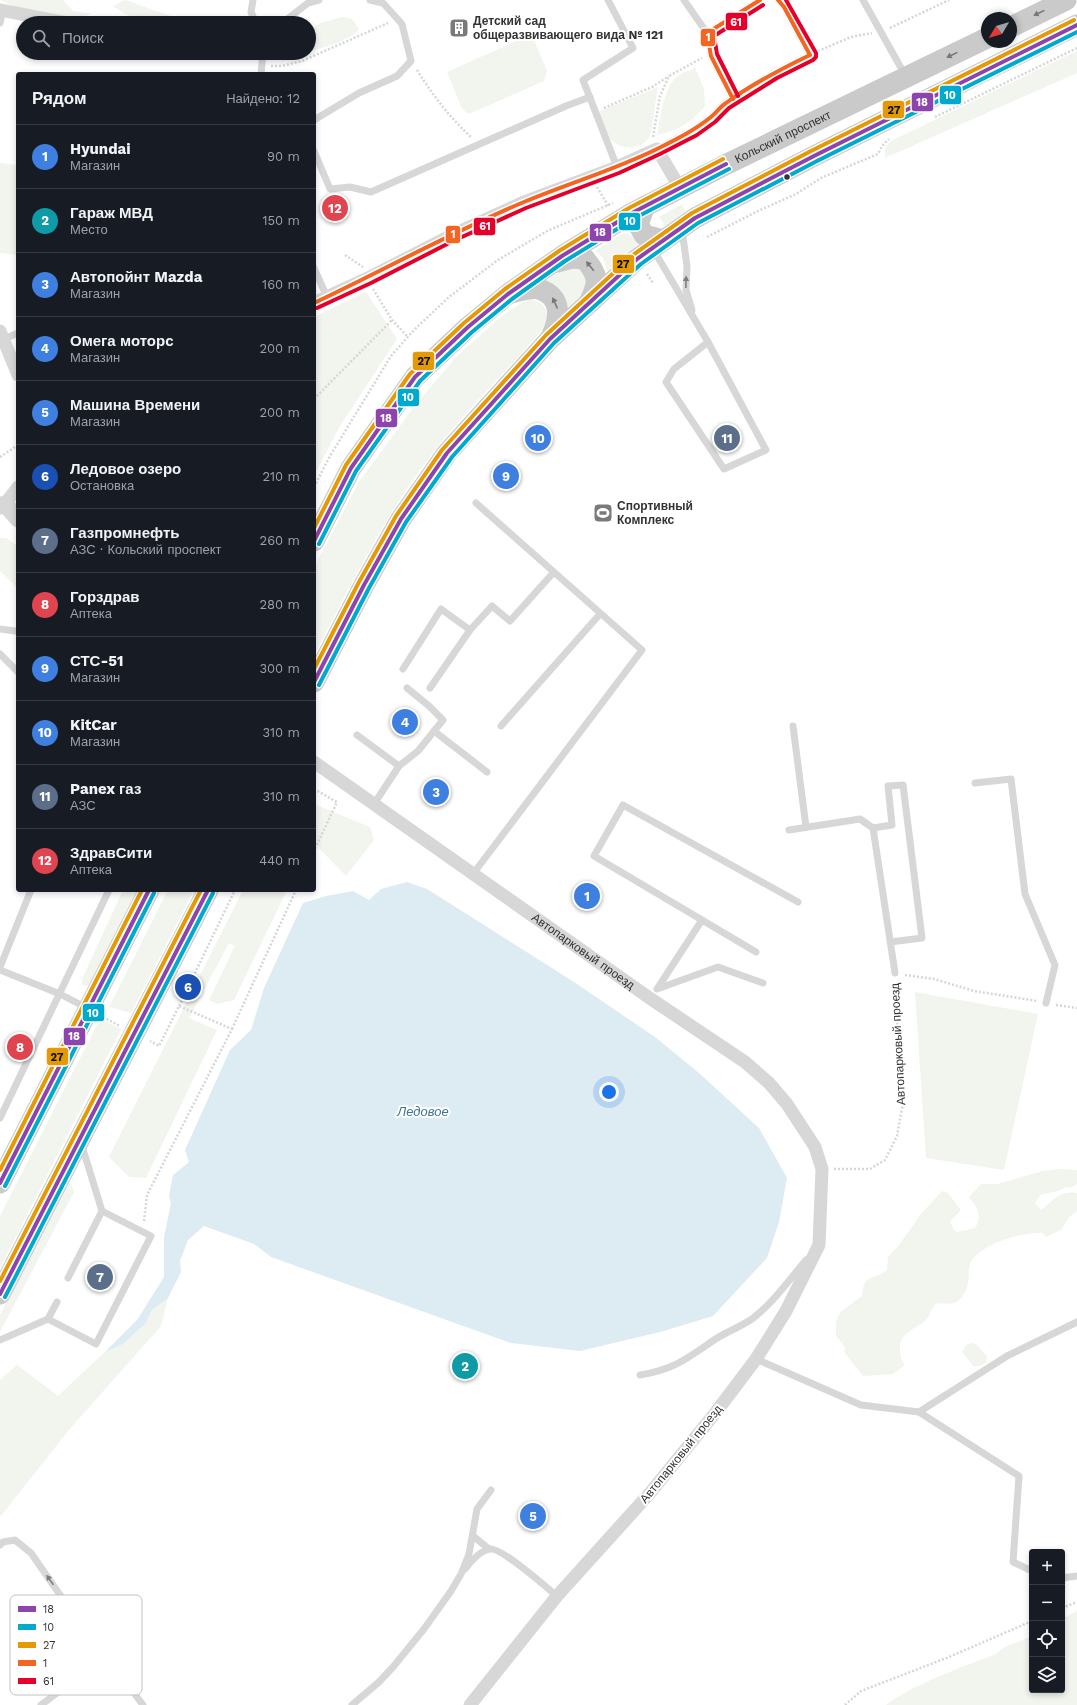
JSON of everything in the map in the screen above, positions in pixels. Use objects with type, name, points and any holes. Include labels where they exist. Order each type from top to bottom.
[{"type":"main road","points":[[1017,24],[1066,0]]},
{"type":"main road","name":"Кольский проспект","points":[[316,537],[351,468],[415,377],[468,327],[508,294],[551,263],[646,228],[689,223],[814,156],[1077,25]]},
{"type":"main road","name":"Кольский проспект","points":[[316,678],[364,585],[402,519],[447,453],[550,339],[590,301],[646,228],[680,188],[981,41]]},
{"type":"main road","points":[[680,188],[689,223]]},
{"type":"main road","points":[[551,263],[572,258],[585,259],[595,272],[597,285],[590,301]]},
{"type":"main road","points":[[508,294],[528,289],[539,289],[552,297],[559,312],[557,326],[550,339]]},
{"type":"main road","points":[[0,1183],[148,892]]},
{"type":"main road","points":[[0,1294],[207,892]]},
{"type":"street","points":[[1,14],[16,16]]},
{"type":"street","points":[[316,302],[368,278],[450,236],[524,202],[617,167],[655,145],[680,188]]},
{"type":"street","points":[[2,335],[16,371]]},
{"type":"street","points":[[16,488],[2,505],[16,517]]},
{"type":"street","name":"Автопарковый проезд","points":[[316,763],[474,874],[654,994],[745,1062],[769,1083],[787,1104],[815,1147],[822,1169],[819,1245],[786,1311],[756,1359],[716,1412],[650,1493],[557,1596],[470,1705]]},
{"type":"lane","points":[[253,0],[251,12],[253,16]]},
{"type":"lane","points":[[291,16],[308,3],[319,0]]},
{"type":"lane","points":[[316,119],[359,93],[397,76],[411,61],[402,24],[383,3],[370,0]]},
{"type":"lane","points":[[608,0],[633,48],[584,80],[617,167]]},
{"type":"lane","points":[[684,0],[707,33],[711,56],[733,99]]},
{"type":"lane","points":[[707,33],[760,0]]},
{"type":"lane","points":[[655,145],[693,130],[711,117],[725,103],[774,73],[810,55],[784,7],[778,0]]},
{"type":"lane","points":[[863,0],[906,77]]},
{"type":"lane","points":[[261,72],[262,60]]},
{"type":"lane","points":[[316,156],[330,189],[350,187],[371,192],[566,106],[590,97]]},
{"type":"lane","points":[[689,223],[686,290],[695,320]]},
{"type":"lane","points":[[646,228],[695,320],[708,342],[766,450],[724,469],[666,382],[674,369],[708,342]]},
{"type":"lane","points":[[316,272],[327,297]]},
{"type":"lane","points":[[2,335],[16,333]]},
{"type":"lane","points":[[474,874],[642,650],[476,503]]},
{"type":"lane","points":[[430,688],[470,630],[492,606],[510,621],[553,572]]},
{"type":"lane","points":[[403,669],[441,609],[470,630]]},
{"type":"lane","points":[[501,726],[600,614]]},
{"type":"lane","points":[[0,630],[15,630]]},
{"type":"lane","points":[[0,654],[16,670]]},
{"type":"lane","points":[[374,804],[399,766],[418,751],[443,720],[429,706],[406,688]]},
{"type":"lane","points":[[793,726],[806,828]]},
{"type":"lane","points":[[434,731],[487,772]]},
{"type":"lane","points":[[357,734],[399,766]]},
{"type":"lane","points":[[976,783],[1011,779],[1025,894],[1055,965],[1046,1003]]},
{"type":"lane","points":[[789,830],[860,819],[873,828],[892,826],[888,786],[903,785],[922,938],[890,942]]},
{"type":"lane","points":[[756,952],[594,856],[623,805],[798,902]]},
{"type":"lane","points":[[873,828],[895,973]]},
{"type":"lane","points":[[0,966],[30,892]]},
{"type":"lane","points":[[0,1118],[109,892]]},
{"type":"lane","points":[[654,994],[702,920]]},
{"type":"lane","points":[[654,994],[718,967],[763,983]]},
{"type":"lane","points":[[0,970],[60,994],[89,1010]]},
{"type":"lane","points":[[68,1278],[102,1211],[80,1140]]},
{"type":"lane","points":[[48,1319],[96,1344],[151,1236],[102,1211]]},
{"type":"lane","points":[[640,1375],[674,1367],[716,1339],[751,1319],[772,1300],[819,1245]]},
{"type":"lane","points":[[0,1340],[48,1319],[57,1302]]},
{"type":"lane","points":[[919,1412],[1007,1356],[1077,1322]]},
{"type":"lane","points":[[756,1359],[861,1405],[919,1412],[1019,1476],[1013,1562],[1029,1570]]},
{"type":"lane","points":[[461,1574],[469,1554],[477,1509],[491,1490]]},
{"type":"lane","points":[[473,1536],[489,1549]]},
{"type":"lane","points":[[0,1545],[3,1542],[15,1540],[31,1553],[62,1595]]},
{"type":"lane","points":[[352,1705],[379,1682],[416,1639],[439,1610],[461,1574],[474,1558],[489,1549],[496,1549],[508,1557],[557,1596]]},
{"type":"lane","points":[[1065,1578],[1077,1576]]},
{"type":"lane","points":[[40,1705],[53,1695]]},
{"type":"lane","points":[[135,1695],[143,1705]]},
{"type":"path","points":[[316,55],[388,23],[402,24]]},
{"type":"path","points":[[931,119],[1077,48]]},
{"type":"path","points":[[595,111],[652,87],[701,59],[711,56]]},
{"type":"path","points":[[254,60],[262,65],[282,66],[304,60]]},
{"type":"path","points":[[411,61],[427,86],[460,127],[480,144]]},
{"type":"path","points":[[655,145],[660,96],[669,76]]},
{"type":"path","points":[[707,237],[758,211],[796,194],[821,178],[878,154],[882,146],[889,139]]},
{"type":"path","points":[[316,483],[330,456],[391,356],[408,337],[449,297],[498,260],[547,231]]},
{"type":"path","points":[[368,278],[392,320],[408,337]]},
{"type":"path","points":[[316,397],[392,320]]},
{"type":"path","points":[[0,457],[16,446]]},
{"type":"path","points":[[316,790],[336,802],[316,847]]},
{"type":"path","points":[[89,1010],[159,1046],[234,892]]},
{"type":"path","points":[[143,1233],[147,1195],[232,1029],[295,892]]},
{"type":"path","name":"Автопарковый проезд","points":[[822,1169],[856,1170],[870,1168],[886,1160],[897,1136],[902,1108],[895,973],[934,979],[974,991],[1077,1008]]},
{"type":"path","points":[[179,1006],[232,1029]]},
{"type":"path","points":[[1065,1607],[1077,1602]]},
{"type":"path","points":[[845,1705],[861,1691],[949,1657],[1029,1622]]},
{"type":"shaded area","points":[[0,0],[63,0],[73,11],[92,14],[84,16],[37,16]]},
{"type":"shaded area","points":[[125,0],[171,16],[130,16],[113,6]]},
{"type":"shaded area","points":[[342,17],[352,19],[359,29],[350,37],[316,50],[316,26]]},
{"type":"shaded area","points":[[525,37],[534,40],[547,71],[544,81],[469,114],[462,109],[447,72]]},
{"type":"shaded area","points":[[1077,51],[1077,73],[885,158],[885,148],[891,141]]},
{"type":"shaded area","points":[[695,68],[704,89],[705,106],[689,122],[678,128],[657,135],[663,103],[669,87],[680,75]]},
{"type":"shaded area","points":[[658,87],[649,138],[639,146],[633,147],[622,146],[611,140],[601,124],[598,112]]},
{"type":"shaded area","points":[[0,163],[16,165],[16,255],[0,253]]},
{"type":"shaded area","points":[[682,205],[686,211],[665,226],[659,217]]},
{"type":"shaded area","points":[[626,233],[632,236],[636,242],[635,248],[607,270],[603,259],[595,251],[618,236]]},
{"type":"shaded area","points":[[573,264],[585,271],[588,293],[565,311],[564,298],[560,290],[552,284],[540,280]]},
{"type":"shaded area","points":[[366,292],[397,339],[340,426],[316,472],[316,316]]},
{"type":"shaded area","points":[[529,299],[542,304],[547,314],[547,324],[456,424],[411,482],[367,555],[316,652],[316,563],[359,482],[416,404],[456,357],[503,315]]},
{"type":"shaded area","points":[[0,538],[6,538],[16,545],[16,587],[0,571]]},
{"type":"shaded area","points":[[316,805],[370,827],[374,840],[346,876],[316,845]]},
{"type":"shaded area","points":[[122,892],[136,892],[92,983],[87,986],[82,985],[82,979]]},
{"type":"shaded area","points":[[167,892],[193,892],[131,1013],[109,1007]]},
{"type":"shaded area","points":[[242,892],[286,892],[234,1000],[217,1004],[209,1000],[235,946],[229,943],[189,1018],[217,1030],[146,1178],[129,1177],[109,1157]]},
{"type":"shaded area","points":[[915,992],[1038,1014],[1004,1170],[926,1158]]},
{"type":"shaded area","points":[[100,1019],[121,1029],[0,1268],[0,1216]]},
{"type":"shaded area","points":[[1059,1169],[1077,1170],[1077,1184],[1073,1187],[1066,1187],[1058,1191],[1040,1195],[1035,1203],[1041,1210],[1057,1197],[1065,1193],[1077,1193],[1077,1211],[1069,1217],[1061,1230],[1046,1237],[1042,1233],[1024,1234],[1003,1240],[984,1249],[976,1255],[969,1266],[967,1288],[960,1299],[957,1302],[950,1304],[940,1303],[935,1305],[925,1321],[904,1336],[900,1345],[900,1351],[905,1365],[893,1374],[863,1376],[844,1352],[845,1347],[836,1336],[836,1322],[838,1316],[843,1310],[862,1296],[863,1288],[867,1280],[887,1270],[888,1257],[899,1245],[921,1214],[942,1191],[948,1193],[961,1210],[950,1222],[954,1230],[957,1232],[975,1228],[979,1220],[978,1212],[969,1197],[981,1184],[998,1184],[1042,1171]]},
{"type":"shaded area","points":[[70,1182],[74,1192],[0,1332],[0,1315]]},
{"type":"shaded area","points":[[168,1298],[161,1326],[68,1431],[0,1517],[0,1380],[17,1365],[58,1396],[105,1352],[123,1344],[146,1323],[151,1311]]},
{"type":"shaded area","points":[[971,1343],[976,1344],[987,1357],[986,1362],[982,1365],[974,1367],[962,1352],[966,1345]]},
{"type":"shaded area","points":[[1077,1611],[1077,1705],[886,1705],[924,1683],[953,1670],[996,1654],[1003,1648],[1029,1637],[1029,1693],[1065,1693],[1065,1617]]},
{"type":"water","name":"Ледовое","points":[[407,882],[427,889],[574,982],[655,1037],[699,1073],[759,1128],[787,1178],[779,1222],[767,1258],[713,1316],[664,1331],[580,1351],[511,1343],[271,1257],[254,1244],[204,1226],[188,1240],[180,1261],[181,1272],[168,1298],[151,1311],[146,1323],[123,1344],[105,1352],[137,1320],[164,1277],[164,1237],[171,1203],[169,1196],[173,1175],[189,1162],[185,1150],[230,1050],[251,1030],[264,988],[303,903],[326,896],[353,891],[369,900],[381,889]]},
{"type":"transit line","name":"1","points":[[733,99],[711,56],[707,33],[760,0]]},
{"type":"transit line","name":"1","points":[[316,302],[444,238],[497,214],[541,195],[626,163],[679,138],[699,126],[746,89],[810,55],[784,7],[778,0]]},
{"type":"transit line","name":"61","points":[[317,308],[371,283],[453,241],[526,208],[619,173],[660,154],[697,135],[715,122],[729,108],[777,78],[813,60],[816,57],[816,53],[786,0]]},
{"type":"transit line","name":"61","points":[[738,96],[717,54],[714,36],[763,5]]},
{"type":"transit line","name":"27","points":[[316,665],[359,582],[396,516],[442,450],[546,335],[633,255],[692,213],[811,151],[1074,20]]},
{"type":"transit line","name":"18","points":[[316,678],[364,585],[401,519],[447,453],[550,339],[637,259],[695,218],[814,156],[1077,25]]},
{"type":"transit line","name":"10","points":[[319,685],[369,588],[406,522],[452,457],[554,343],[641,264],[698,223],[817,161],[1077,32]]},
{"type":"transit line","name":"27","points":[[316,524],[346,465],[410,374],[464,323],[505,289],[559,251],[629,208],[723,159]]},
{"type":"transit line","name":"18","points":[[316,537],[351,468],[415,377],[468,327],[508,294],[562,256],[632,213],[726,164]]},
{"type":"transit line","name":"10","points":[[319,544],[356,471],[420,381],[472,332],[512,299],[565,261],[635,218],[729,169]]},
{"type":"transit line","name":"27","points":[[0,1170],[141,892]]},
{"type":"transit line","name":"18","points":[[0,1183],[148,892]]},
{"type":"transit line","name":"27","points":[[0,1281],[200,892]]},
{"type":"transit line","name":"18","points":[[0,1294],[207,892]]},
{"type":"transit line","name":"10","points":[[5,1186],[154,893]]},
{"type":"transit line","name":"10","points":[[5,1297],[213,893]]},
{"type":"place","name":"Детский сад общеразвивающего вида № 121","points":[[459,28]]},
{"type":"place","name":"ЗдравСити","points":[[335,208]]},
{"type":"place","name":"KitCar","points":[[538,438]]},
{"type":"place","name":"Panex газ","points":[[727,438]]},
{"type":"place","name":"СТС-51","points":[[506,476]]},
{"type":"place","name":"Спортивный Комплекс","points":[[603,513]]},
{"type":"place","name":"Омега моторс","points":[[405,722]]},
{"type":"place","name":"Автопойнт Mazda","points":[[436,792]]},
{"type":"place","name":"Hyundai","points":[[587,896]]},
{"type":"place","name":"Ледовое озеро","points":[[188,987]]},
{"type":"place","name":"Горздрав","points":[[20,1047]]},
{"type":"place","name":"Газпромнефть","points":[[100,1277]]},
{"type":"place","name":"Гараж МВД","points":[[465,1366]]},
{"type":"place","name":"Машина Времени","points":[[533,1516]]}]
